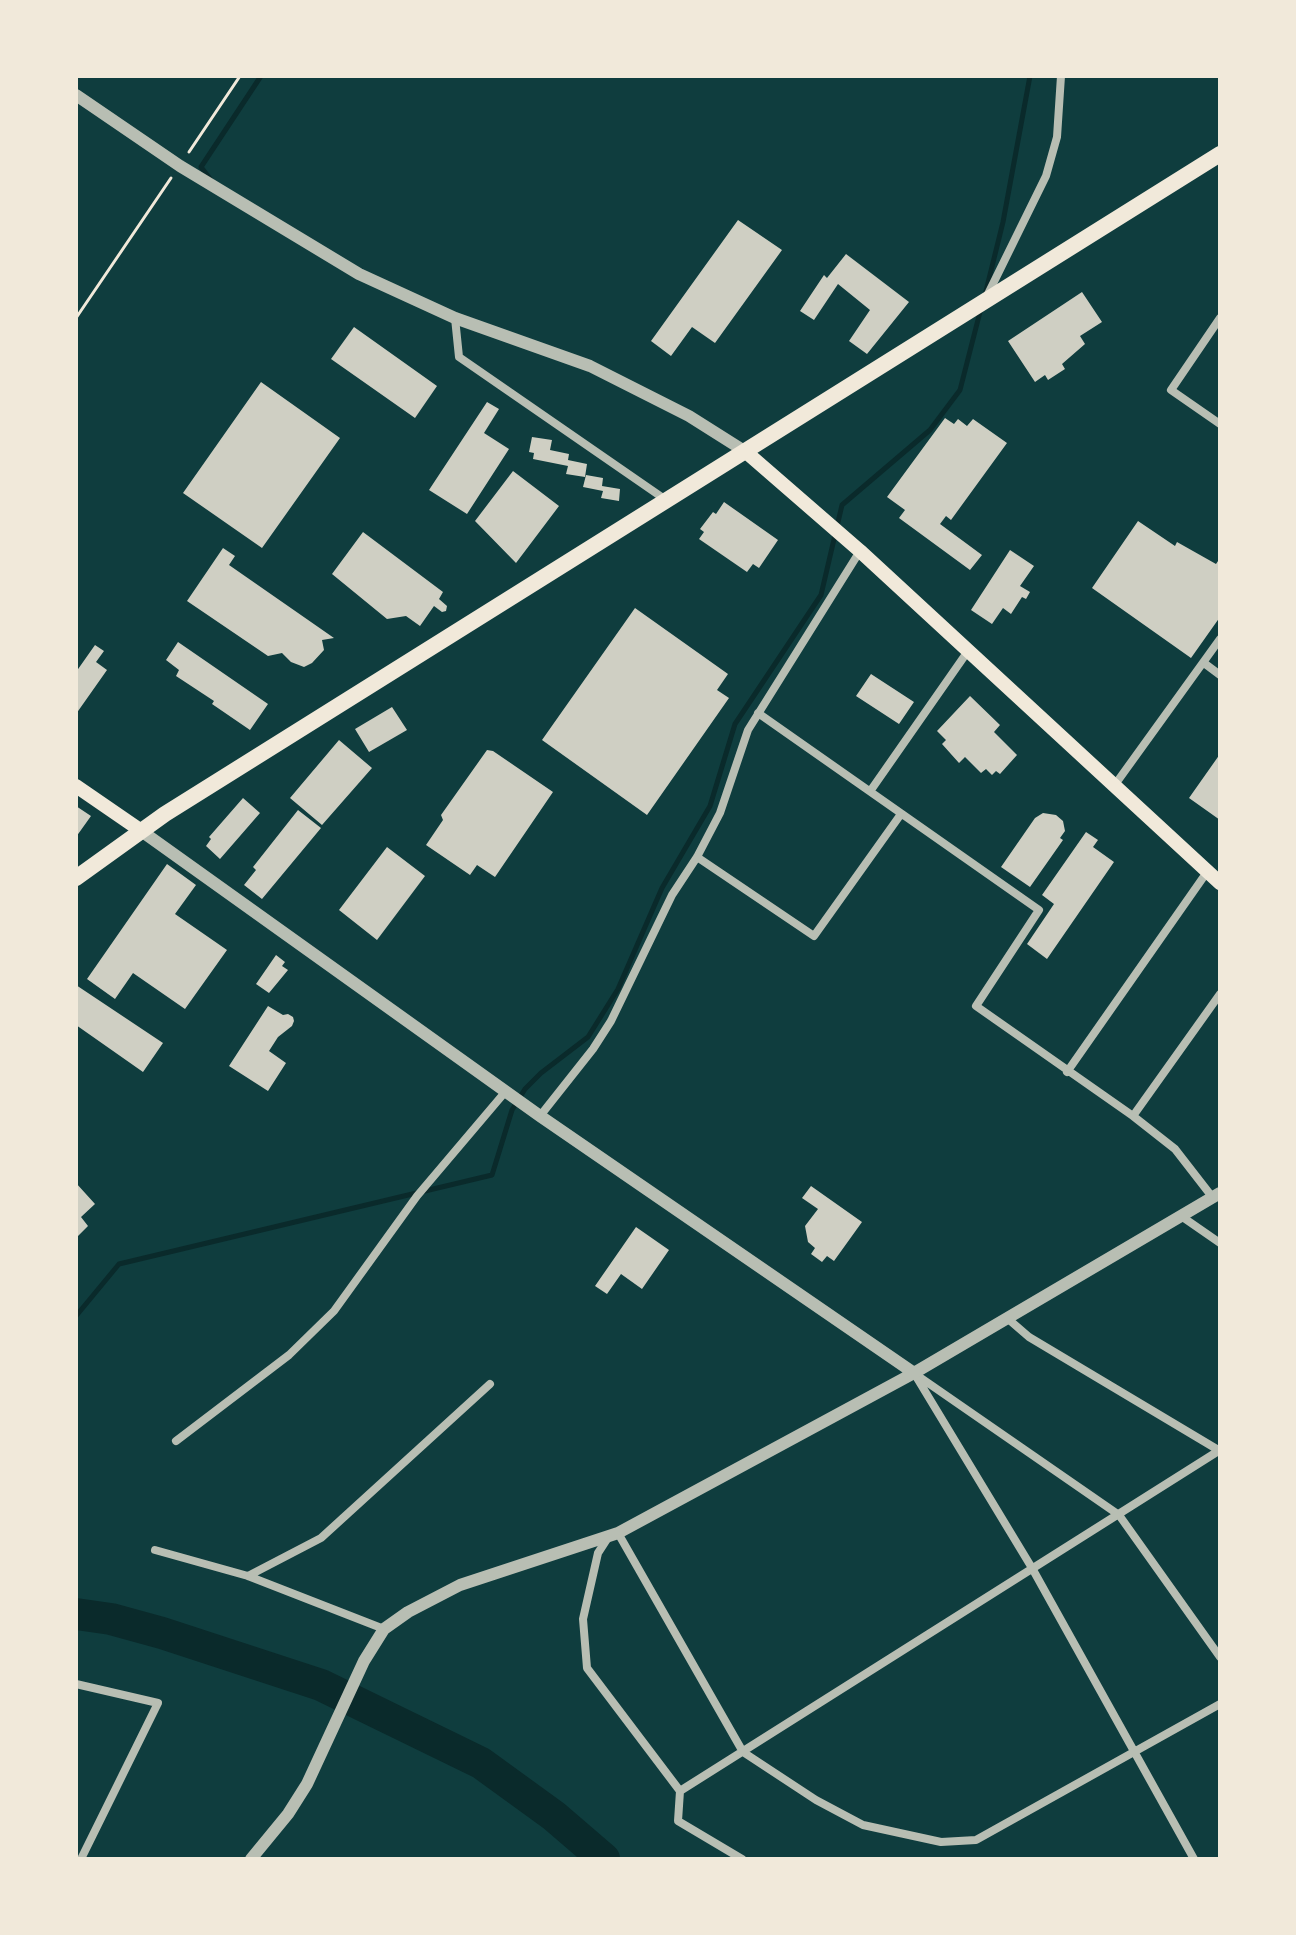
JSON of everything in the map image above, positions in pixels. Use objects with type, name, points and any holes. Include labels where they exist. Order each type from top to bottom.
[{"type":"main road","points":[[76,878],[140,830],[1220,154]]},
{"type":"main road","points":[[746,452],[860,551],[1220,883]]},
{"type":"main road","points":[[76,786],[140,830]]},
{"type":"street","points":[[983,303],[1046,176],[1057,137],[1061,76]]},
{"type":"street","points":[[76,95],[180,166],[359,274],[455,318],[590,366],[689,416],[746,452]]},
{"type":"street","points":[[455,318],[459,357],[666,500]]},
{"type":"street","points":[[1220,318],[1171,390],[1220,424]]},
{"type":"street","points":[[540,1116],[611,1021],[672,895],[720,813],[748,730],[860,551]]},
{"type":"street","points":[[1113,786],[1220,639]]},
{"type":"street","points":[[871,790],[968,651]]},
{"type":"street","points":[[1204,663],[1220,675]]},
{"type":"street","points":[[251,1859],[297,1802],[364,1661],[384,1629],[408,1612],[460,1585],[613,1534],[914,1373],[1216,1195],[1175,1149],[976,1006],[1039,910],[758,713]]},
{"type":"street","points":[[697,857],[814,936],[901,814]]},
{"type":"street","points":[[140,830],[540,1116],[1119,1515],[1220,1657]]},
{"type":"street","points":[[1067,1072],[1207,872]]},
{"type":"street","points":[[1133,1116],[1220,994]]},
{"type":"street","points":[[176,1441],[289,1355],[334,1311],[417,1196],[506,1091]]},
{"type":"street","points":[[1181,1216],[1220,1243]]},
{"type":"street","points":[[680,1791],[1220,1450],[1029,1337],[1007,1318]]},
{"type":"street","points":[[914,1373],[1032,1568],[1194,1859]]},
{"type":"street","points":[[248,1576],[321,1538],[490,1384]]},
{"type":"street","points":[[613,1534],[743,1752],[816,1800],[863,1825],[941,1842],[976,1840],[1220,1704]]},
{"type":"street","points":[[613,1534],[598,1553],[583,1619],[587,1668],[680,1791],[678,1821],[742,1859]]},
{"type":"street","points":[[155,1550],[248,1576],[384,1629]]},
{"type":"street","points":[[76,1684],[158,1703],[81,1859]]},
{"type":"path","points":[[76,318],[240,76]]},
{"type":"building","points":[[738,220],[782,250],[715,343],[692,327],[671,356],[651,341]]},
{"type":"building","points":[[846,254],[909,302],[867,354],[849,341],[870,310],[838,284],[814,320],[800,311],[824,275],[827,278]]},
{"type":"building","points":[[1082,292],[1102,322],[1080,336],[1085,344],[1062,364],[1065,369],[1048,380],[1045,375],[1035,382],[1008,341]]},
{"type":"building","points":[[354,327],[437,386],[415,418],[331,359]]},
{"type":"building","points":[[261,382],[340,438],[262,548],[183,493]]},
{"type":"building","points":[[487,402],[499,409],[484,433],[509,449],[467,514],[429,490]]},
{"type":"building","points":[[945,418],[954,424],[958,419],[967,426],[973,419],[1007,443],[951,520],[946,516],[940,524],[982,555],[970,570],[899,518],[905,510],[887,497]]},
{"type":"building","points":[[532,437],[552,440],[550,450],[569,454],[568,460],[587,464],[585,477],[566,474],[568,466],[533,459],[534,453],[529,452]]},
{"type":"building","points":[[513,471],[559,506],[516,563],[475,521]]},
{"type":"building","points":[[586,475],[603,478],[602,486],[620,489],[619,501],[601,498],[603,491],[583,487]]},
{"type":"building","points":[[724,502],[778,540],[759,568],[753,564],[747,572],[699,539],[704,532],[700,529]]},
{"type":"building","points":[[1138,521],[1175,546],[1177,542],[1216,564],[1220,558],[1220,617],[1191,658],[1092,588]]},
{"type":"building","points":[[363,532],[443,592],[439,599],[447,606],[446,611],[442,612],[434,606],[420,626],[406,616],[387,619],[332,574]]},
{"type":"building","points":[[223,548],[235,556],[229,565],[334,638],[322,640],[324,650],[312,663],[304,667],[291,662],[282,653],[268,656],[187,601]]},
{"type":"building","points":[[1010,550],[1034,566],[1020,586],[1030,592],[1026,599],[1022,597],[1011,614],[1003,608],[992,624],[971,610]]},
{"type":"building","points":[[635,608],[728,674],[717,690],[729,698],[647,815],[542,740]]},
{"type":"building","points":[[178,642],[268,704],[250,730],[176,676],[179,670],[166,660]]},
{"type":"building","points":[[95,645],[104,651],[96,662],[107,670],[76,714],[76,672]]},
{"type":"building","points":[[871,674],[914,702],[899,724],[856,696]]},
{"type":"building","points":[[970,696],[1000,725],[994,732],[1017,755],[1000,774],[996,771],[992,775],[986,769],[981,773],[965,757],[959,763],[942,744],[946,740],[937,731]]},
{"type":"building","points":[[392,707],[407,730],[369,752],[355,729]]},
{"type":"building","points":[[339,740],[372,768],[322,825],[290,798]]},
{"type":"building","points":[[487,750],[553,792],[495,877],[477,865],[470,875],[426,845],[443,820],[441,815]]},
{"type":"building","points":[[1220,754],[1220,820],[1189,798]]},
{"type":"building","points":[[243,798],[260,813],[220,859],[206,846],[211,839],[209,837]]},
{"type":"building","points":[[76,806],[91,816],[76,837]]},
{"type":"building","points":[[298,810],[321,828],[262,899],[244,885],[256,870],[253,867]]},
{"type":"building","points":[[1043,813],[1056,815],[1063,821],[1065,831],[1060,838],[1063,840],[1030,887],[1001,867],[1035,818]]},
{"type":"building","points":[[1086,832],[1098,840],[1093,847],[1114,862],[1047,959],[1027,944],[1054,904],[1042,895]]},
{"type":"building","points":[[387,847],[425,876],[377,940],[339,910]]},
{"type":"building","points":[[167,864],[196,885],[175,914],[227,950],[185,1009],[133,973],[115,999],[87,979]]},
{"type":"building","points":[[276,955],[285,962],[282,966],[288,970],[269,993],[256,984]]},
{"type":"building","points":[[76,985],[163,1043],[143,1072],[76,1025]]},
{"type":"building","points":[[268,1006],[283,1015],[288,1014],[294,1021],[269,1051],[286,1063],[268,1091],[229,1066]]},
{"type":"building","points":[[76,1183],[95,1204],[81,1217],[88,1226],[76,1238]]},
{"type":"building","points":[[811,1186],[862,1222],[834,1261],[827,1256],[822,1262],[811,1254],[815,1248],[808,1242],[805,1226],[818,1209],[802,1198]]},
{"type":"building","points":[[636,1227],[669,1250],[642,1289],[621,1274],[607,1294],[595,1286]]},
{"type":"waterway","points":[[211,180],[201,167],[261,76]]},
{"type":"waterway","points":[[985,295],[1003,222],[1030,76]]},
{"type":"waterway","points":[[76,1316],[119,1264],[492,1175],[512,1110],[525,1089],[588,1037],[618,989],[662,888],[710,806],[735,724],[821,595],[842,505],[930,430],[960,390],[981,308]]},
{"type":"waterway","points":[[76,1614],[111,1619],[162,1633],[321,1685],[481,1763],[554,1816],[604,1859]]}]
